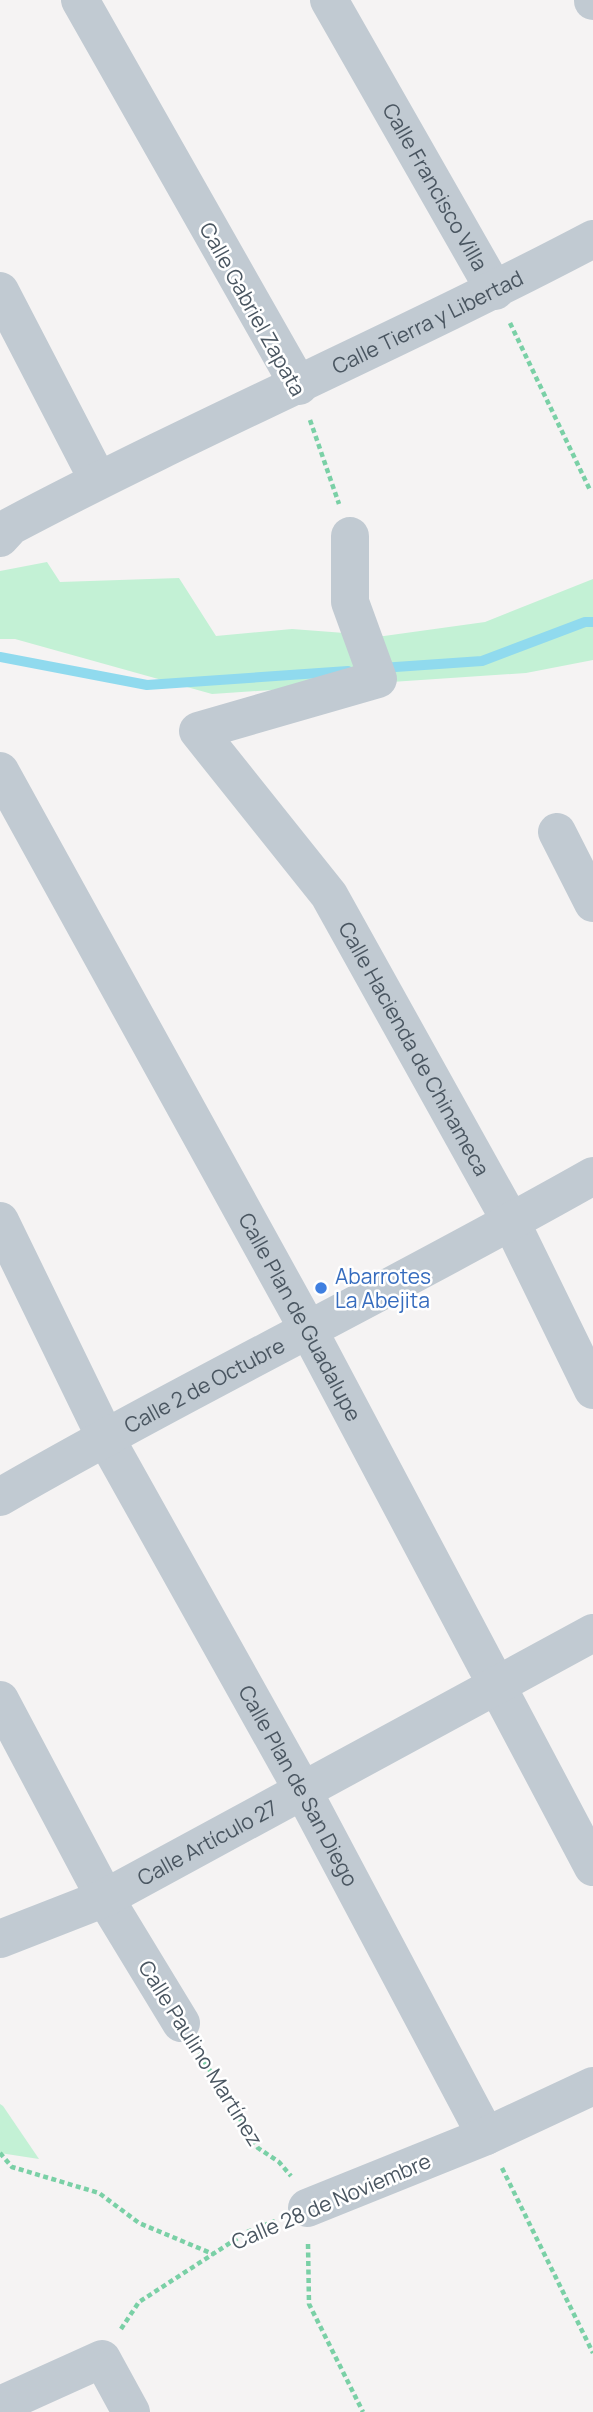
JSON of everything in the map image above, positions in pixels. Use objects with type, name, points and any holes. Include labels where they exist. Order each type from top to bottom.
[{"type":"street","name":"Calle Gabriel Zapata","points":[[80,0],[299,386]]},
{"type":"street","name":"Calle Francisco Villa","points":[[329,0],[495,291]]},
{"type":"street","name":"Calle Tierra y Libertad","points":[[5,532],[98,480],[495,291],[593,239]]},
{"type":"street","points":[[0,291],[98,480]]},
{"type":"street","name":"Calle Hacienda de Chinameca","points":[[350,536],[350,602],[378,679],[198,731],[329,895],[512,1222],[593,1390]]},
{"type":"street","name":"Calle Plan de Guadalupe","points":[[0,771],[309,1331],[593,1867]]},
{"type":"street","points":[[557,832],[593,903]]},
{"type":"street","name":"Calle 2 de Octubre","points":[[0,1497],[105,1437],[309,1331],[593,1176]]},
{"type":"street","name":"Calle Plan de San Diego","points":[[0,1221],[105,1437],[303,1791],[486,2136]]},
{"type":"street","name":"Calle Artículo 27","points":[[0,1938],[105,1898],[593,1633]]},
{"type":"street","name":"Calle Paulino Martínez","points":[[0,1700],[105,1898],[181,2023]]},
{"type":"street","name":"Calle 28 de Noviembre","points":[[307,2208],[486,2136],[593,2086]]},
{"type":"street","points":[[0,2405],[102,2359],[131,2412]]},
{"type":"path","name":"Calle Francisco Villa","points":[[495,291],[590,490]]},
{"type":"path","name":"Calle Gabriel Zapata","points":[[299,386],[350,536]]},
{"type":"path","name":"Calle Paulino Martínez","points":[[181,2023],[258,2148],[279,2162],[289,2173],[307,2208],[309,2304],[363,2412]]},
{"type":"path","points":[[486,2136],[593,2353]]},
{"type":"path","points":[[0,2153],[12,2167],[99,2193],[139,2223],[213,2254]]},
{"type":"path","name":"Calle 28 de Noviembre","points":[[102,2359],[139,2302],[247,2232],[307,2208]]},
{"type":"green space","points":[[47,562],[60,582],[179,578],[216,636],[292,629],[384,636],[485,622],[593,579],[593,660],[526,673],[212,694],[15,639],[0,639],[0,571]]},
{"type":"green space","points":[[0,2104],[3,2106],[39,2159],[0,2153]]},
{"type":"waterway","points":[[381,668],[482,661],[585,622],[593,622]]},
{"type":"waterway","points":[[0,657],[147,685],[348,671]]},
{"type":"place","name":"Abarrotes La Abejita","points":[[321,1288]]}]
